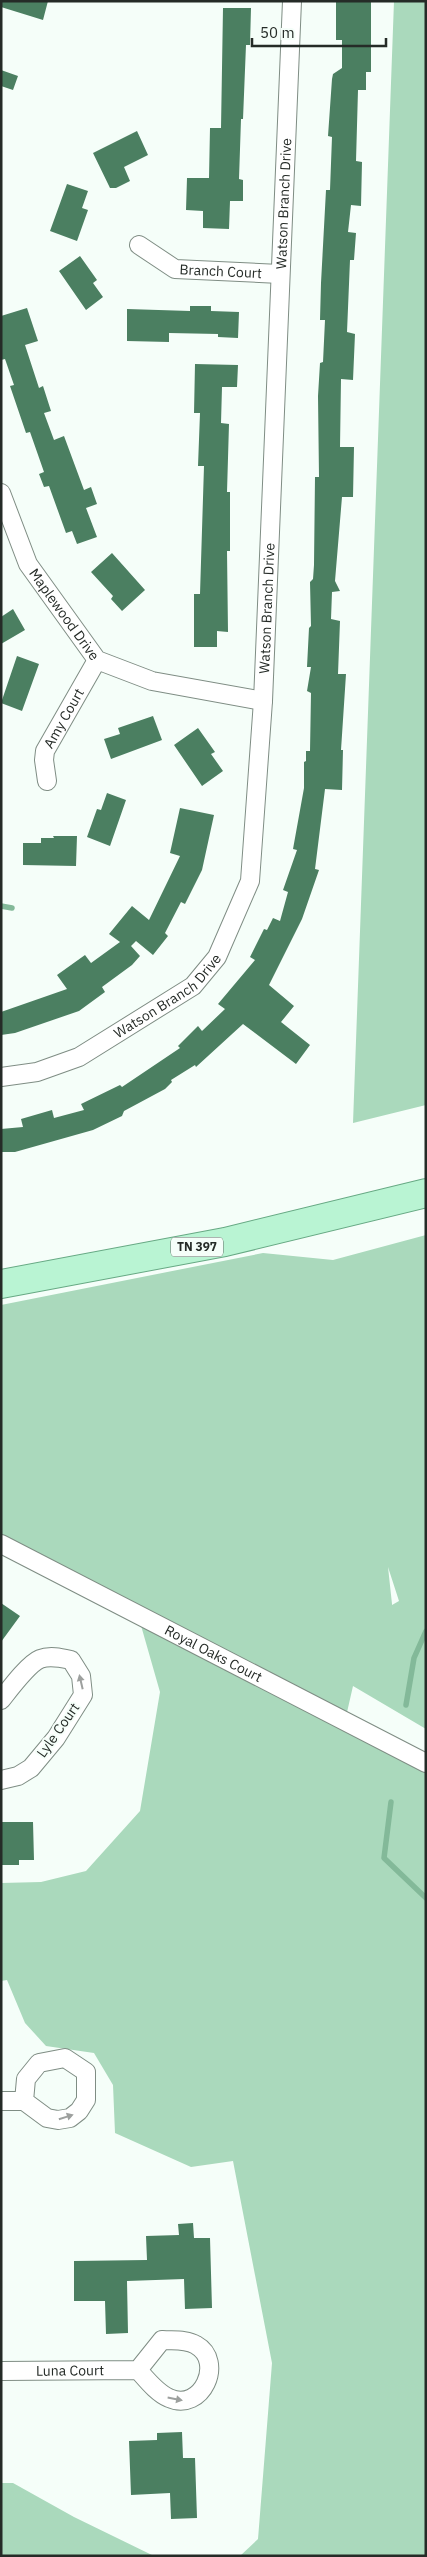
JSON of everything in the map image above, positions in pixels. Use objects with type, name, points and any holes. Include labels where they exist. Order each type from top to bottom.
[{"type":"main road","name":"TN 397","points":[[1,1284],[225,1242],[426,1193]]},
{"type":"street","name":"Watson Branch Drive","points":[[1,1076],[37,1072],[79,1057],[193,986],[216,957],[250,881],[263,701],[292,1]]},
{"type":"street","name":"Branch Court","points":[[139,245],[175,270],[280,274]]},
{"type":"street","name":"Maplewood Drive","points":[[1,493],[28,564],[97,660],[152,681],[263,701]]},
{"type":"street","name":"Amy Court","points":[[47,781],[44,760],[45,751],[97,660]]},
{"type":"street","name":"Royal Oaks Court","points":[[1,1544],[426,1763]]},
{"type":"street","name":"Lyle Court","points":[[1,1700],[10,1688],[39,1659],[54,1657],[72,1660],[81,1676],[83,1695],[56,1738],[24,1773],[1,1780]]},
{"type":"street","points":[[1,2101],[24,2101]]},
{"type":"street","name":"Luna Court","points":[[1,2370],[138,2370]]},
{"type":"green space","points":[[394,1],[426,1],[426,1105],[353,1123]]},
{"type":"green space","points":[[426,1235],[426,1729],[353,1686],[345,1721],[426,1763],[426,2556],[240,2556],[258,2539],[272,2363],[233,2161],[191,2167],[115,2133],[113,2085],[94,2053],[46,2046],[25,2023],[7,1980],[1,1981],[1,1883],[41,1882],[86,1871],[140,1811],[160,1692],[138,1615],[1,1544],[1,1305],[263,1253],[333,1260]],"holes":[[[388,1567],[399,1601],[392,1605]]]},
{"type":"green space","points":[[1,2483],[13,2483],[74,2517],[154,2556],[1,2556]]},
{"type":"building","points":[[1,1],[48,1],[43,20],[1,7]]},
{"type":"building","points":[[336,1],[371,1],[371,72],[366,72],[366,90],[358,90],[356,161],[362,162],[361,206],[351,205],[348,232],[356,233],[354,260],[350,260],[347,332],[355,334],[353,380],[341,379],[340,447],[354,447],[353,497],[342,497],[335,581],[340,591],[332,592],[331,619],[340,621],[338,674],[346,674],[341,750],[343,750],[342,790],[325,789],[315,869],[319,870],[302,919],[269,985],[294,1006],[281,1022],[310,1045],[296,1064],[243,1024],[196,1067],[195,1065],[171,1080],[172,1082],[165,1089],[124,1111],[122,1116],[93,1130],[15,1152],[1,1152],[1,1129],[23,1127],[21,1119],[52,1110],[54,1118],[84,1110],[81,1104],[120,1085],[122,1087],[180,1048],[178,1046],[198,1026],[202,1031],[225,1009],[218,1004],[255,960],[250,957],[264,929],[267,930],[273,918],[280,921],[288,892],[283,890],[297,850],[293,849],[304,788],[304,762],[306,761],[306,751],[310,751],[311,693],[307,691],[311,667],[307,667],[309,628],[311,626],[310,582],[313,579],[314,565],[315,477],[319,477],[318,396],[320,363],[323,362],[325,320],[320,320],[321,283],[326,190],[330,190],[332,137],[328,136],[332,79],[333,74],[342,68],[342,40],[336,40]]},
{"type":"building","points":[[223,8],[251,8],[250,45],[246,45],[243,119],[241,119],[239,179],[243,180],[243,201],[230,201],[229,229],[203,228],[203,211],[186,210],[187,178],[209,178],[210,128],[221,128]]},
{"type":"building","points":[[1,70],[18,76],[13,90],[1,86]]},
{"type":"building","points":[[137,131],[148,155],[124,167],[130,181],[116,188],[110,188],[93,153]]},
{"type":"building","points":[[67,184],[88,191],[82,208],[88,210],[77,241],[50,231]]},
{"type":"building","points":[[80,256],[97,280],[93,283],[103,297],[86,310],[59,271]]},
{"type":"building","points":[[190,306],[211,306],[211,311],[239,312],[238,338],[218,337],[218,334],[169,333],[169,342],[127,341],[127,309],[190,311]]},
{"type":"building","points":[[27,308],[38,341],[25,345],[39,388],[43,386],[51,411],[44,413],[54,440],[64,436],[84,490],[91,487],[97,504],[86,508],[97,537],[77,544],[72,531],[66,533],[49,486],[44,487],[39,474],[44,472],[30,432],[26,433],[10,386],[14,385],[5,359],[1,360],[1,316]]},
{"type":"building","points":[[195,364],[238,365],[237,387],[222,387],[221,423],[229,424],[227,492],[230,492],[230,551],[227,551],[228,632],[217,631],[217,647],[194,647],[194,594],[200,594],[204,466],[198,466],[200,413],[194,413]]},
{"type":"building","points":[[112,553],[145,590],[122,611],[111,599],[113,596],[91,572]]},
{"type":"building","points":[[13,609],[25,630],[1,644],[1,617]]},
{"type":"building","points":[[17,656],[39,664],[22,711],[1,703]]},
{"type":"building","points":[[153,716],[162,740],[111,759],[104,739],[120,734],[118,728]]},
{"type":"building","points":[[198,728],[215,752],[211,754],[223,771],[202,786],[174,745]]},
{"type":"building","points":[[107,793],[126,800],[110,846],[87,837],[97,809],[101,810]]},
{"type":"building","points":[[180,808],[214,815],[202,870],[185,904],[181,902],[165,933],[168,936],[153,955],[136,941],[131,946],[140,956],[132,965],[102,987],[105,992],[79,1011],[15,1033],[1,1035],[1,1012],[67,989],[57,975],[85,955],[91,963],[120,942],[109,934],[132,906],[149,920],[180,856],[170,853]]},
{"type":"building","points":[[53,836],[77,836],[76,866],[23,865],[23,843],[41,843],[41,838],[54,838]]},
{"type":"building","points":[[1,1603],[20,1616],[1,1642]]},
{"type":"building","points":[[1,1822],[33,1822],[34,1860],[19,1860],[19,1865],[1,1865]]},
{"type":"building","points":[[193,2223],[194,2238],[210,2238],[212,2308],[185,2309],[184,2279],[127,2281],[128,2333],[106,2334],[105,2301],[74,2301],[74,2261],[147,2260],[146,2236],[179,2235],[178,2224]]},
{"type":"building","points":[[182,2432],[183,2458],[195,2458],[197,2518],[171,2519],[170,2493],[131,2495],[129,2441],[157,2440],[157,2433]]},
{"type":"waterway","points":[[1,906],[12,908]]},
{"type":"waterway","points":[[406,1705],[414,1658],[426,1631]]},
{"type":"waterway","points":[[391,1802],[384,1858],[426,1898]]}]
